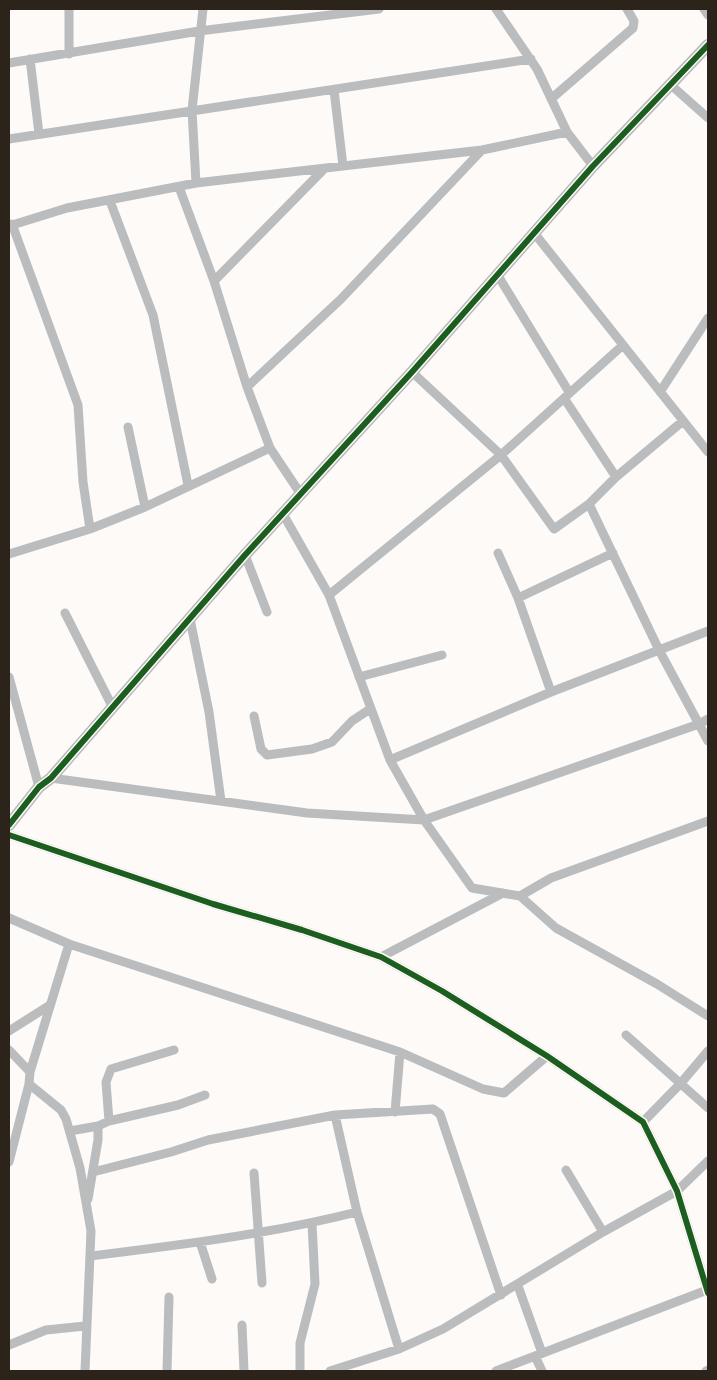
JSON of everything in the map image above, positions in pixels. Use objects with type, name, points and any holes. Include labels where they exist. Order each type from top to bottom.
[{"type":"street","points":[[69,9],[69,54]]},
{"type":"street","points":[[9,63],[69,54],[127,41],[379,9]]},
{"type":"street","points":[[496,9],[531,59],[567,132],[593,166]]},
{"type":"street","points":[[551,100],[633,28],[634,21],[627,9]]},
{"type":"street","points":[[704,9],[708,15]]},
{"type":"street","points":[[196,183],[192,110],[200,11]]},
{"type":"street","points":[[9,825],[39,787],[51,778],[245,555],[412,372],[593,166],[672,86],[708,46]]},
{"type":"street","points":[[30,59],[38,134]]},
{"type":"street","points":[[9,139],[531,59]]},
{"type":"street","points":[[672,86],[708,118]]},
{"type":"street","points":[[334,90],[343,166]]},
{"type":"street","points":[[90,528],[83,482],[78,406],[10,225],[67,208],[196,183],[482,150],[567,132]]},
{"type":"street","points":[[247,387],[341,299],[482,150]]},
{"type":"street","points":[[214,281],[324,168]]},
{"type":"street","points":[[179,186],[214,281],[247,387],[270,448],[300,493]]},
{"type":"street","points":[[110,201],[153,315],[188,485]]},
{"type":"street","points":[[535,234],[708,452]]},
{"type":"street","points":[[497,274],[616,476]]},
{"type":"street","points":[[660,392],[708,318]]},
{"type":"street","points":[[698,333],[708,338]]},
{"type":"street","points":[[329,596],[501,456],[623,346]]},
{"type":"street","points":[[412,372],[501,456],[554,529],[589,504],[616,476],[683,421]]},
{"type":"street","points":[[128,427],[145,507]]},
{"type":"street","points":[[9,554],[90,528],[145,507],[188,485],[270,448]]},
{"type":"street","points":[[589,504],[659,650],[708,741]]},
{"type":"street","points":[[283,514],[329,596],[390,760],[424,820],[472,888],[520,896],[564,932],[657,984],[708,1016]]},
{"type":"street","points":[[498,552],[518,598],[551,692]]},
{"type":"street","points":[[518,598],[613,553]]},
{"type":"street","points":[[245,555],[267,612]]},
{"type":"street","points":[[64,613],[112,706]]},
{"type":"street","points":[[190,619],[209,712],[221,801]]},
{"type":"street","points":[[390,760],[551,692],[708,631]]},
{"type":"street","points":[[359,677],[442,654]]},
{"type":"street","points":[[9,677],[39,787]]},
{"type":"street","points":[[254,716],[261,749],[268,755],[276,755],[312,749],[332,742],[352,721],[370,709]]},
{"type":"street","points":[[51,778],[307,813],[424,820],[699,724],[708,719]]},
{"type":"street","points":[[520,896],[551,878],[708,821]]},
{"type":"street","points":[[9,835],[213,904],[302,930],[381,957],[442,991],[547,1056],[643,1122],[677,1191],[708,1291],[496,1371]]},
{"type":"street","points":[[381,957],[503,893]]},
{"type":"street","points":[[9,918],[69,944],[400,1052],[483,1089],[497,1093],[510,1090],[547,1056]]},
{"type":"street","points":[[9,1162],[29,1084],[30,1072],[69,944]]},
{"type":"street","points":[[9,1031],[50,1005]]},
{"type":"street","points":[[626,1035],[708,1108]]},
{"type":"street","points":[[9,1050],[30,1072]]},
{"type":"street","points":[[109,1120],[106,1082],[111,1069],[174,1050]]},
{"type":"street","points":[[643,1122],[681,1083],[708,1051]]},
{"type":"street","points":[[395,1112],[400,1052]]},
{"type":"street","points":[[29,1084],[61,1110],[70,1131],[87,1201],[91,1256],[85,1326],[84,1371]]},
{"type":"street","points":[[70,1131],[98,1126],[109,1120],[178,1104],[205,1095]]},
{"type":"street","points":[[93,1172],[171,1152],[208,1140],[335,1115],[433,1109],[440,1114],[502,1295]]},
{"type":"street","points":[[335,1115],[357,1212],[399,1349]]},
{"type":"street","points":[[87,1201],[98,1140],[98,1126]]},
{"type":"street","points":[[330,1371],[399,1349],[443,1329],[518,1286],[603,1232],[677,1191],[708,1161]]},
{"type":"street","points":[[566,1170],[603,1232]]},
{"type":"street","points":[[254,1173],[262,1283]]},
{"type":"street","points":[[91,1256],[200,1242],[312,1224],[357,1212]]},
{"type":"street","points":[[300,1371],[300,1343],[315,1284],[312,1224]]},
{"type":"street","points":[[200,1242],[212,1278]]},
{"type":"street","points":[[518,1286],[542,1371]]},
{"type":"street","points":[[167,1371],[169,1297]]},
{"type":"street","points":[[242,1325],[244,1371]]},
{"type":"street","points":[[9,1345],[46,1330],[85,1326]]},
{"type":"cycle path","points":[[9,825],[39,787],[51,778],[245,555],[412,372],[593,166],[708,45]]},
{"type":"cycle path","points":[[9,835],[213,904],[302,930],[381,957],[442,991],[547,1056],[643,1122],[677,1191],[708,1293]]}]
